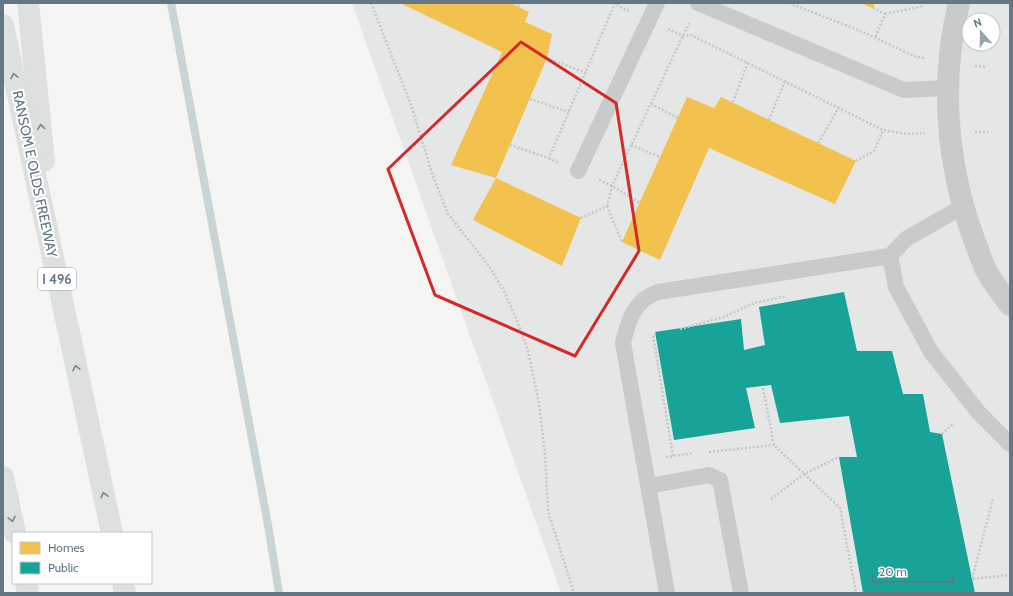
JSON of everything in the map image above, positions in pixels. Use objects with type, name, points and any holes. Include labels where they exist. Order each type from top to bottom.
[{"type":"highway","points":[[28,3],[57,278]]},
{"type":"highway","name":"RANSOM E OLDS FREEWAY","points":[[3,25],[112,532]]},
{"type":"highway","points":[[3,477],[15,532]]},
{"type":"street","points":[[958,3],[949,63],[947,88],[949,131],[962,207],[986,270],[1010,305]]},
{"type":"lane","points":[[578,171],[657,3]]},
{"type":"lane","points":[[698,3],[904,90],[947,88]]},
{"type":"lane","points":[[666,593],[623,343],[630,315],[643,300],[658,292],[890,256],[906,238],[962,207]]},
{"type":"lane","points":[[890,256],[896,287],[931,352],[979,413],[1010,444]]},
{"type":"lane","points":[[648,486],[709,475],[720,480],[741,593]]},
{"type":"path","points":[[371,3],[410,105],[448,214],[489,266],[504,291],[520,328],[528,352],[539,404],[545,453],[545,485],[548,511],[574,593]]},
{"type":"path","points":[[510,145],[549,158],[586,73],[614,3],[683,36],[691,34],[883,130],[907,134],[949,131],[988,132]]},
{"type":"path","points":[[622,242],[607,206],[612,186],[698,3]]},
{"type":"path","points":[[789,3],[875,38],[914,56],[949,63],[986,67]]},
{"type":"path","points":[[873,8],[886,14],[923,6]]},
{"type":"path","points":[[875,38],[886,14]]},
{"type":"path","points":[[547,58],[586,73]]},
{"type":"path","points":[[733,102],[748,62]]},
{"type":"path","points":[[769,120],[785,81]]},
{"type":"path","points":[[530,99],[569,112]]},
{"type":"path","points":[[651,104],[678,118]]},
{"type":"path","points":[[818,143],[839,107]]},
{"type":"path","points":[[856,161],[874,151],[883,130]]},
{"type":"path","points":[[632,145],[660,157]]},
{"type":"path","points":[[612,186],[640,203]]},
{"type":"path","points":[[581,218],[607,206]]},
{"type":"path","points":[[680,328],[724,317],[754,303],[791,295]]},
{"type":"path","points":[[656,334],[653,335],[673,456]]},
{"type":"path","points":[[763,388],[774,445],[840,508],[856,593]]},
{"type":"path","points":[[942,434],[954,423]]},
{"type":"path","points":[[772,499],[804,474],[839,457]]},
{"type":"path","points":[[993,499],[972,579],[1010,575]]},
{"type":"highlighted area","points":[[521,42],[616,103],[639,251],[575,356],[435,295],[388,169]]},
{"type":"shaded area","points":[[352,3],[1010,3],[1010,593],[561,593]]},
{"type":"building: Homes","points":[[400,3],[511,3],[529,12],[525,22],[552,34],[547,58],[496,178],[451,165],[502,52]]},
{"type":"building: Homes","points":[[860,3],[875,3],[873,8]]},
{"type":"building: Homes","points":[[687,97],[714,108],[721,97],[856,161],[835,204],[709,148],[660,260],[622,242]]},
{"type":"building: Homes","points":[[496,178],[581,218],[562,266],[473,220]]},
{"type":"building: Public","points":[[844,292],[857,351],[892,351],[903,394],[923,394],[930,432],[942,434],[975,593],[863,593],[839,457],[857,457],[849,416],[780,423],[771,385],[746,388],[755,428],[674,440],[655,332],[741,319],[744,350],[765,345],[759,307]]},
{"type":"waterway","points":[[171,3],[268,525],[279,593]]}]
